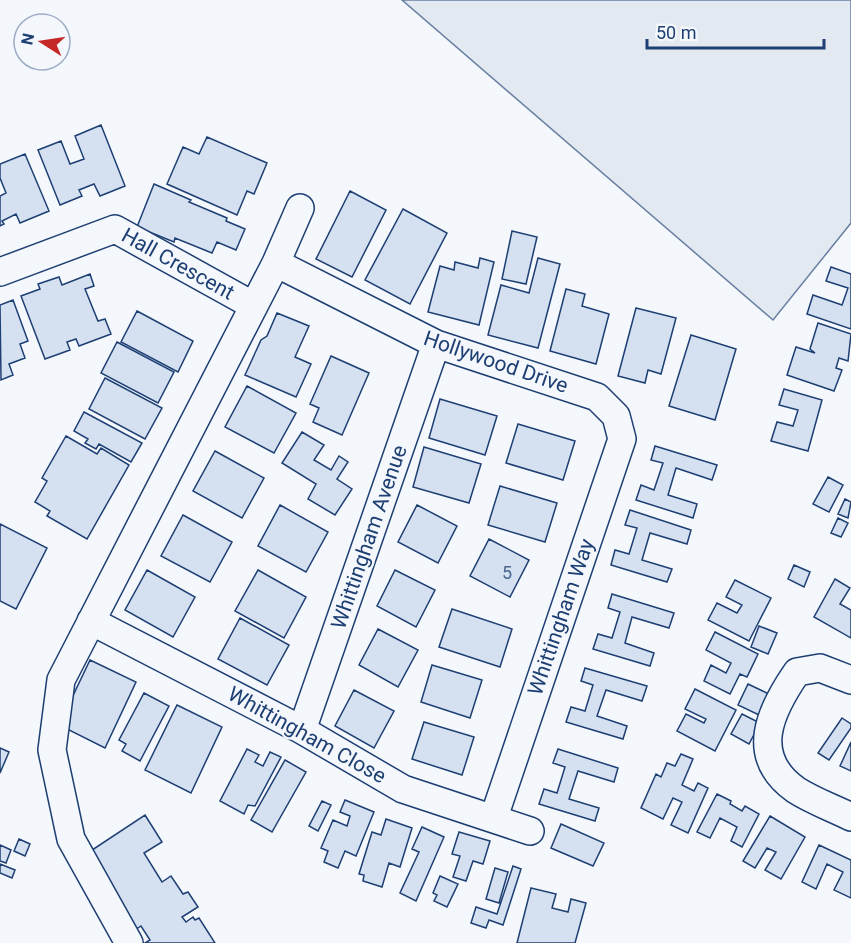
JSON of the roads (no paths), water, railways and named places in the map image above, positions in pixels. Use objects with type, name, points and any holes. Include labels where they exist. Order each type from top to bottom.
[{"type":"street","points":[[129,943],[71,839],[52,750],[61,680],[276,263],[300,208]]},
{"type":"street","name":"Hall Crescent","points":[[0,272],[115,229],[254,306]]},
{"type":"street","name":"Hollywood Drive","points":[[276,263],[436,344],[597,397],[616,416]]},
{"type":"street","name":"Whittingham Avenue","points":[[302,730],[436,344]]},
{"type":"street","name":"Whittingham Way","points":[[494,817],[622,439],[616,416]]},
{"type":"street","name":"Whittingham Close","points":[[91,621],[302,730],[403,789],[494,817],[530,831]]},
{"type":"street","points":[[851,680],[820,668],[797,672],[783,692],[769,723],[767,749],[776,771],[796,790],[851,817]]}]
